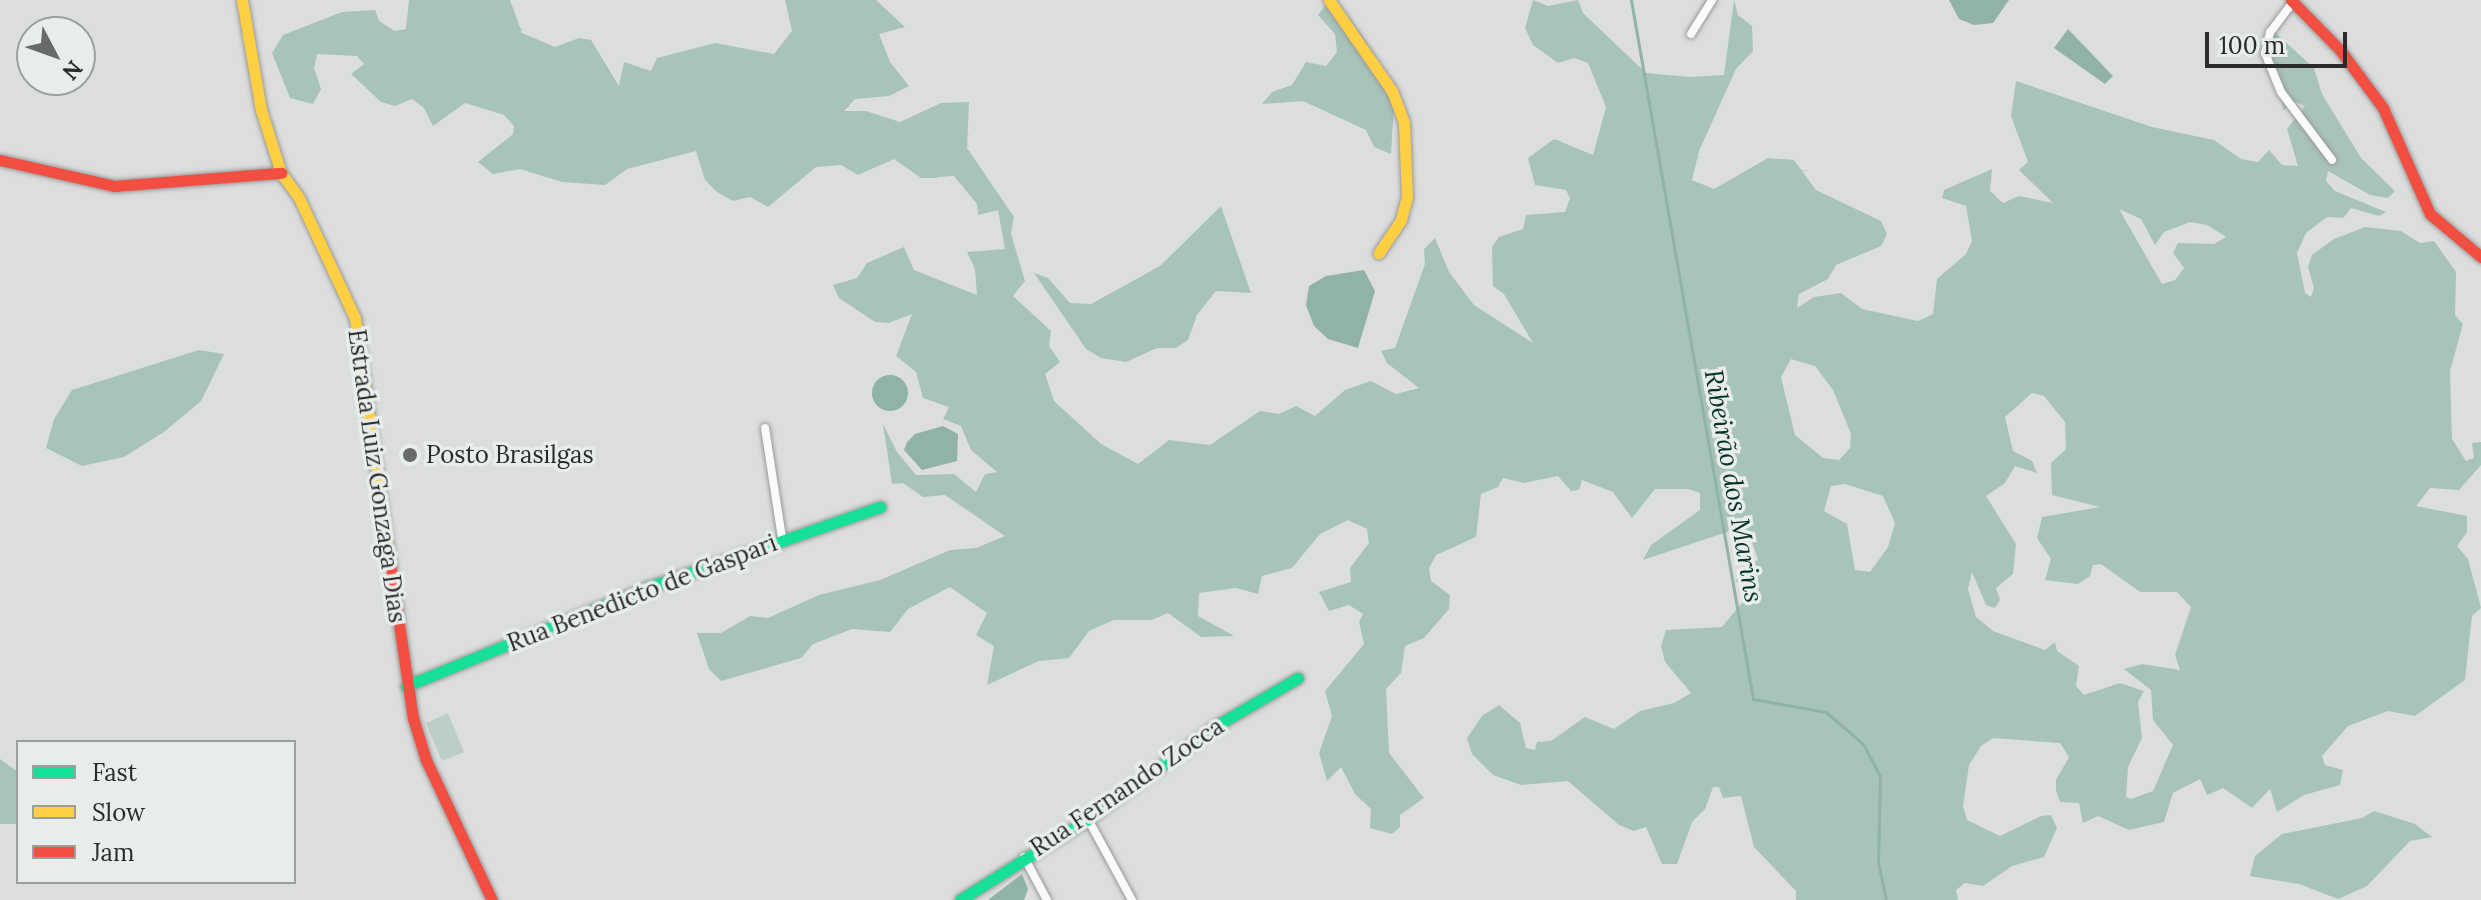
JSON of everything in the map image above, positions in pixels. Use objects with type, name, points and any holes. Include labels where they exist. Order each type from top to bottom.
[{"type":"street","name":"Estrada Luiz Gonzaga Dias","points":[[242,0],[261,110],[281,173],[306,212],[355,318],[406,686],[426,760],[492,900]]},
{"type":"street","points":[[1329,0],[1392,91],[1404,123],[1407,197],[1401,220],[1379,253]]},
{"type":"street","points":[[1691,34],[1712,0]]},
{"type":"street","points":[[2332,160],[2281,92],[2265,53],[2270,32],[2292,1],[2340,50],[2383,108],[2430,214],[2481,257]]},
{"type":"street","points":[[0,160],[114,186],[161,186],[281,173]]},
{"type":"street","points":[[765,428],[782,538]]},
{"type":"street","name":"Rua Benedicto de Gaspari","points":[[406,686],[782,538],[880,507]]},
{"type":"street","name":"Rua Fernando Zocca","points":[[960,900],[1024,856],[1088,819],[1214,727],[1298,678]]},
{"type":"street","points":[[1088,819],[1132,900]]},
{"type":"street","points":[[1024,856],[1047,900]]},
{"type":"shaded area","points":[[409,0],[510,0],[522,33],[555,47],[579,38],[591,40],[619,86],[624,62],[651,71],[657,58],[715,43],[774,54],[792,31],[785,0],[876,0],[905,27],[879,34],[890,62],[909,86],[889,96],[855,99],[844,111],[866,111],[900,122],[941,103],[969,102],[967,148],[1014,217],[1011,234],[1025,281],[1013,296],[1051,331],[1049,346],[1060,362],[1045,374],[1054,401],[1101,444],[1138,464],[1169,440],[1210,445],[1260,411],[1279,414],[1296,406],[1315,416],[1345,390],[1371,381],[1396,394],[1419,388],[1387,363],[1381,351],[1395,348],[1425,264],[1424,249],[1435,238],[1449,272],[1474,305],[1533,343],[1504,294],[1493,286],[1492,247],[1499,237],[1523,229],[1526,215],[1565,212],[1570,198],[1566,190],[1535,185],[1528,158],[1554,139],[1593,155],[1606,107],[1588,63],[1574,58],[1558,63],[1533,45],[1525,28],[1533,0],[1548,6],[1578,0],[1583,13],[1646,73],[1690,77],[1724,75],[1734,0],[1738,15],[1752,26],[1753,51],[1736,69],[1699,151],[1692,180],[1714,189],[1768,158],[1794,160],[1816,190],[1881,221],[1887,234],[1881,246],[1836,265],[1828,279],[1799,294],[1797,308],[1814,297],[1841,293],[1862,309],[1918,321],[1933,314],[1937,279],[1966,254],[1972,241],[1966,206],[1942,198],[1944,190],[1992,169],[1990,191],[2003,203],[2019,196],[2053,203],[2019,170],[2028,162],[2011,116],[2016,81],[2152,127],[2214,140],[2241,159],[2258,162],[2269,150],[2282,165],[2298,166],[2287,129],[2305,106],[2296,102],[2283,110],[2281,87],[2264,47],[2270,28],[2314,68],[2322,94],[2361,158],[2395,191],[2388,198],[2370,195],[2328,171],[2326,181],[2335,191],[2386,212],[2379,216],[2351,208],[2343,218],[2327,217],[2306,233],[2297,253],[2305,293],[2311,297],[2314,288],[2308,267],[2312,255],[2334,239],[2365,227],[2401,231],[2420,243],[2434,241],[2456,272],[2455,315],[2463,324],[2450,371],[2452,439],[2466,461],[2474,458],[2472,443],[2481,442],[2481,465],[2459,490],[2430,488],[2416,506],[2467,516],[2467,532],[2457,546],[2468,559],[2481,608],[2472,616],[2465,680],[2415,716],[2388,711],[2348,726],[2322,756],[2325,765],[2343,770],[2340,785],[2304,795],[2277,812],[2270,789],[2252,808],[2223,788],[2207,795],[2200,779],[2173,793],[2164,822],[2129,830],[2098,816],[2083,823],[2079,803],[2060,802],[2056,791],[2056,780],[2069,757],[2060,743],[1993,738],[1981,746],[1969,765],[1963,806],[1967,820],[2000,836],[2041,816],[2051,815],[2057,828],[2044,857],[2012,866],[1983,886],[1965,883],[1956,890],[1958,900],[1796,900],[1796,891],[1754,847],[1741,796],[1723,798],[1719,787],[1713,787],[1705,809],[1692,822],[1677,864],[1662,864],[1646,827],[1634,831],[1619,825],[1568,781],[1521,785],[1493,775],[1472,754],[1467,738],[1482,716],[1499,705],[1520,723],[1526,748],[1535,750],[1537,742],[1551,741],[1585,717],[1614,729],[1640,711],[1674,703],[1691,693],[1665,662],[1661,646],[1666,630],[1722,627],[1755,587],[1735,581],[1758,559],[1748,532],[1739,528],[1643,560],[1651,545],[1700,510],[1700,493],[1688,489],[1655,489],[1632,518],[1613,492],[1582,480],[1579,490],[1571,491],[1558,476],[1524,483],[1503,478],[1498,487],[1481,494],[1476,537],[1436,555],[1429,568],[1431,581],[1450,595],[1449,609],[1424,638],[1405,646],[1401,673],[1386,689],[1389,753],[1424,798],[1400,815],[1400,827],[1392,834],[1370,828],[1371,809],[1355,794],[1341,767],[1327,781],[1319,753],[1332,716],[1325,691],[1364,644],[1359,622],[1363,614],[1349,605],[1329,611],[1319,592],[1351,582],[1350,568],[1369,543],[1367,529],[1348,520],[1320,534],[1292,568],[1262,576],[1258,594],[1236,588],[1199,593],[1198,616],[1234,636],[1201,637],[1168,613],[1152,620],[1114,620],[1089,631],[1069,658],[1039,661],[987,685],[994,646],[976,635],[987,613],[950,587],[908,609],[890,632],[852,629],[813,644],[801,658],[721,681],[709,669],[697,633],[721,633],[750,616],[768,618],[819,595],[880,580],[950,550],[976,548],[1005,536],[945,495],[923,497],[903,483],[892,484],[883,424],[897,452],[916,475],[954,474],[976,492],[985,474],[997,472],[971,450],[961,426],[943,419],[949,407],[923,398],[916,372],[896,356],[912,314],[889,323],[875,322],[839,298],[833,285],[857,278],[867,263],[904,247],[914,270],[977,295],[975,269],[967,252],[1005,249],[998,210],[978,215],[977,204],[954,176],[921,178],[894,159],[858,175],[841,165],[816,167],[768,207],[750,197],[733,201],[717,192],[705,180],[696,151],[627,169],[605,185],[562,182],[520,169],[493,174],[478,162],[513,134],[514,126],[504,115],[465,103],[433,126],[424,108],[412,99],[395,106],[381,102],[351,74],[364,64],[357,56],[317,54],[314,68],[321,89],[313,104],[290,98],[272,53],[283,35],[342,12],[375,10],[379,21],[395,31],[406,29]],"holes":[[[2119,209],[2141,219],[2155,245],[2164,232],[2190,222],[2207,225],[2226,237],[2214,244],[2178,243],[2173,253],[2184,268],[2175,280],[2162,284]],[[1791,359],[1815,366],[1833,390],[1851,434],[1850,448],[1839,460],[1823,458],[1795,435],[1781,377]],[[2032,393],[2044,396],[2065,422],[2066,449],[2051,463],[2052,495],[2100,507],[2042,517],[2037,538],[2051,559],[2045,580],[2078,584],[2090,576],[2093,565],[2101,564],[2140,592],[2177,592],[2191,607],[2175,655],[2180,670],[2142,664],[2124,669],[2151,690],[2153,720],[2173,745],[2153,791],[2131,799],[2126,797],[2128,767],[2142,738],[2138,702],[2144,691],[2120,683],[2084,695],[2076,686],[2079,666],[2057,651],[2055,642],[2045,650],[1993,631],[1976,617],[1968,589],[1972,572],[1986,605],[1995,608],[2000,600],[1996,588],[2013,574],[2016,544],[1986,496],[2005,483],[2015,466],[2037,473],[2032,461],[2013,451],[2005,417]],[[1845,484],[1883,496],[1895,523],[1888,547],[1870,572],[1855,570],[1847,524],[1824,511],[1831,486]]]},
{"type":"shaded area","points":[[1949,0],[2009,0],[1993,23],[1974,25],[1959,19]]},
{"type":"shaded area","points":[[1325,6],[1350,19],[1375,55],[1394,106],[1391,154],[1374,147],[1366,130],[1303,101],[1262,104],[1272,92],[1292,85],[1306,62],[1326,66],[1337,52],[1335,34],[1318,15]]},
{"type":"shaded area","points":[[2068,29],[2113,76],[2105,84],[2054,48]]},
{"type":"shaded area","points":[[1221,206],[1251,293],[1216,291],[1197,315],[1188,340],[1176,348],[1157,348],[1126,362],[1101,358],[1086,349],[1034,273],[1048,278],[1070,303],[1091,304],[1160,266]]},
{"type":"shaded area","points":[[1364,270],[1375,291],[1358,348],[1328,339],[1314,326],[1306,305],[1309,286],[1326,276]]},
{"type":"shaded area","points":[[199,350],[224,354],[201,401],[164,432],[124,457],[82,466],[46,448],[54,419],[72,390]]},
{"type":"shaded area","points":[[890,375],[903,380],[908,393],[903,406],[890,411],[877,406],[872,393],[877,380]]},
{"type":"shaded area","points":[[943,426],[958,434],[957,461],[922,470],[904,450],[907,442],[915,434]]},
{"type":"shaded area","points":[[448,713],[464,752],[442,761],[426,723]]},
{"type":"shaded area","points":[[0,759],[16,771],[16,824],[0,824]]},
{"type":"shaded area","points":[[2374,811],[2415,824],[2432,837],[2410,841],[2367,886],[2338,899],[2299,884],[2250,876],[2255,856],[2282,834],[2362,818]]},
{"type":"shaded area","points":[[1022,874],[1028,889],[1024,900],[988,900]]},
{"type":"waterway","name":"Ribeirão dos Marins","points":[[1631,0],[1753,699],[1826,712],[1863,744],[1880,776],[1878,862],[1886,900]]},
{"type":"traffic: fast","points":[[406,686],[646,588],[880,507]]},
{"type":"traffic: fast","points":[[960,900],[1088,819],[1214,727],[1298,678]]},
{"type":"traffic: slow","points":[[242,0],[261,110],[281,173],[299,198],[355,318],[390,563]]},
{"type":"traffic: slow","points":[[1329,0],[1392,91],[1404,123],[1407,197],[1401,220],[1379,253]]},
{"type":"traffic: jam","points":[[2291,0],[2340,50],[2383,108],[2430,214],[2481,257]]},
{"type":"traffic: jam","points":[[0,160],[114,186],[281,173]]},
{"type":"traffic: jam","points":[[390,563],[413,718],[426,760],[492,900]]},
{"type":"place","name":"Posto Brasilgas","points":[[410,455]]}]
